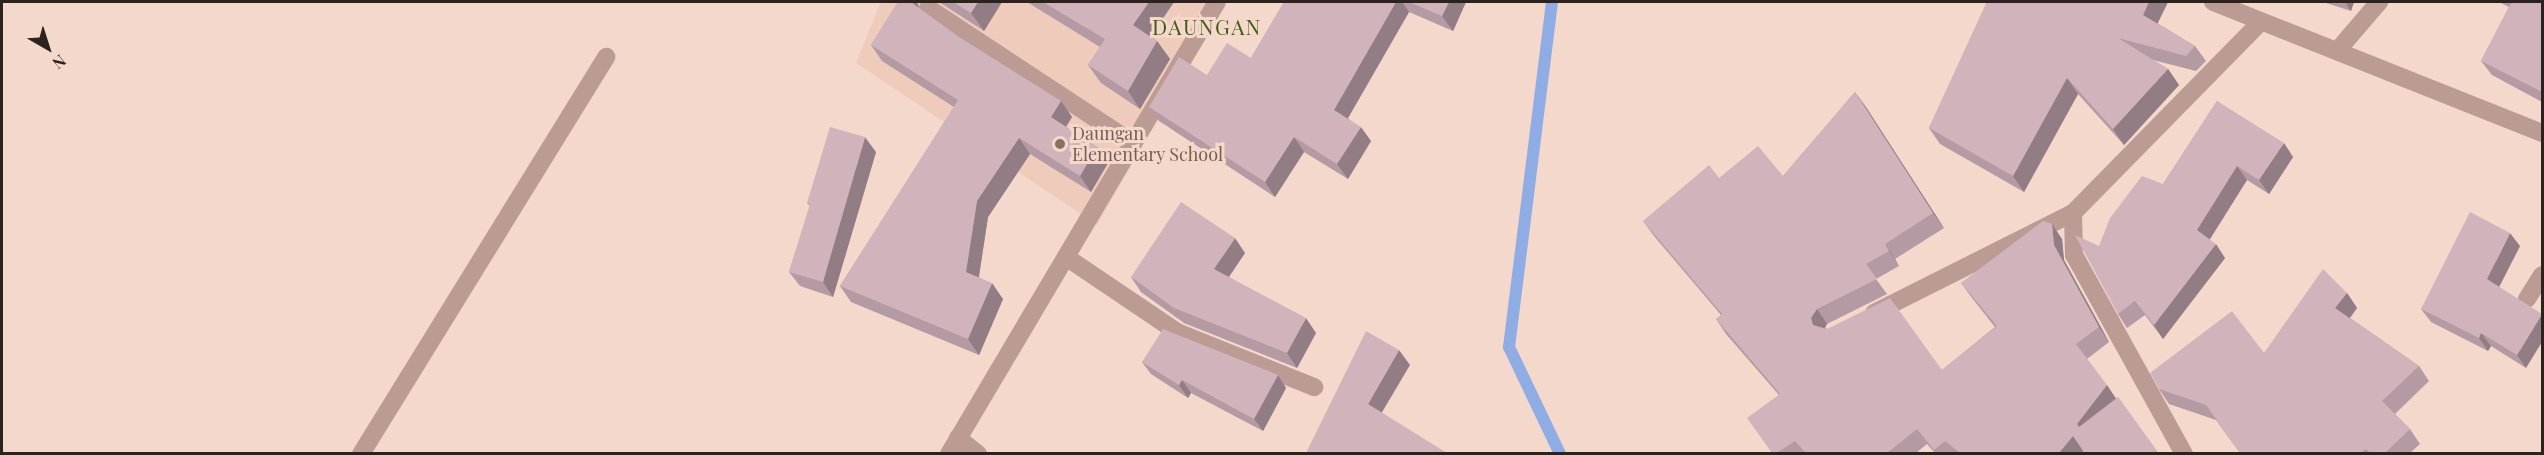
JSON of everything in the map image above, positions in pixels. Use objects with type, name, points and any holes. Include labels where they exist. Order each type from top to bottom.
[{"type":"street","points":[[978,453],[954,446],[1217,2]]},
{"type":"street","points":[[2213,2],[2260,23],[2337,51],[2542,133]]},
{"type":"street","points":[[2337,51],[2379,2]]},
{"type":"street","points":[[928,8],[1133,143]]},
{"type":"street","points":[[1854,323],[2073,213],[2260,23]]},
{"type":"street","points":[[362,453],[606,57]]},
{"type":"street","points":[[2073,213],[2074,255],[2184,453]]},
{"type":"street","points":[[1066,257],[1177,332],[1314,387]]},
{"type":"street","points":[[2527,299],[2542,275]]},
{"type":"shaded area","name":"Daungan Elementary School","points":[[881,2],[1225,2],[1097,225],[856,63]]},
{"type":"building","points":[[898,2],[911,2],[959,37],[1061,101],[1051,117],[1097,147],[1080,176],[1019,138],[977,201],[966,272],[992,283],[968,339],[840,286],[958,100],[871,45]]},
{"type":"building","points":[[953,2],[978,2],[971,13]]},
{"type":"building","points":[[1043,2],[1149,2],[1133,25],[1157,41],[1128,91],[1088,65],[1105,39]]},
{"type":"building","points":[[1284,2],[1396,2],[1334,110],[1361,127],[1337,164],[1294,137],[1265,182],[1149,107],[1179,57],[1207,75],[1227,43],[1251,58]]},
{"type":"building","points":[[1409,2],[1449,2],[1442,16]]},
{"type":"building","points":[[1987,2],[2149,2],[2143,15],[2195,46],[2186,56],[2118,38],[2168,69],[2113,129],[2067,78],[2013,176],[1929,128]]},
{"type":"building","points":[[2512,2],[2542,2],[2542,92],[2481,61]]},
{"type":"building","points":[[1855,92],[1933,213],[1885,244],[1889,251],[1866,264],[1877,279],[1817,309],[1811,318],[1813,325],[1827,329],[1890,298],[1942,370],[1997,326],[1961,283],[2043,221],[2052,224],[2054,245],[2099,327],[2076,344],[2107,385],[2077,424],[2079,427],[2118,397],[2157,451],[2153,453],[2085,453],[2073,436],[2059,453],[1960,453],[1945,441],[1934,450],[1917,429],[1887,453],[1806,453],[1795,441],[1777,453],[1772,453],[1747,418],[1780,394],[1716,319],[1722,314],[1643,221],[1709,165],[1719,178],[1758,146],[1783,176]]},
{"type":"building","points":[[2217,101],[2284,143],[2259,180],[2237,166],[2197,230],[2216,244],[2154,325],[2135,301],[2118,314],[2075,235],[2099,246],[2110,218],[2142,176],[2163,184]]},
{"type":"building","points":[[830,127],[865,137],[823,282],[789,272]]},
{"type":"building","points":[[1181,202],[1235,238],[1214,269],[1306,318],[1287,353],[1174,308],[1131,277]]},
{"type":"building","points":[[2470,212],[2510,233],[2487,279],[2542,314],[2517,355],[2481,333],[2479,338],[2421,309]]},
{"type":"building","points":[[2323,269],[2347,293],[2335,308],[2419,366],[2382,401],[2410,429],[2385,453],[2370,453],[2366,449],[2360,453],[2240,453],[2206,405],[2159,389],[2150,373],[2232,311],[2264,353]]},
{"type":"building","points":[[1163,329],[1278,375],[1254,419],[1182,380],[1179,385],[1142,362]]},
{"type":"building","points":[[1366,331],[1399,350],[1368,404],[1447,453],[1306,453]]},
{"type":"waterway","points":[[1552,2],[1509,347],[1560,454]]},
{"type":"place","name":"Daungan Elementary School","points":[[1060,144]]},
{"type":"district","name":"DAUNGAN","points":[[1207,26]]}]
